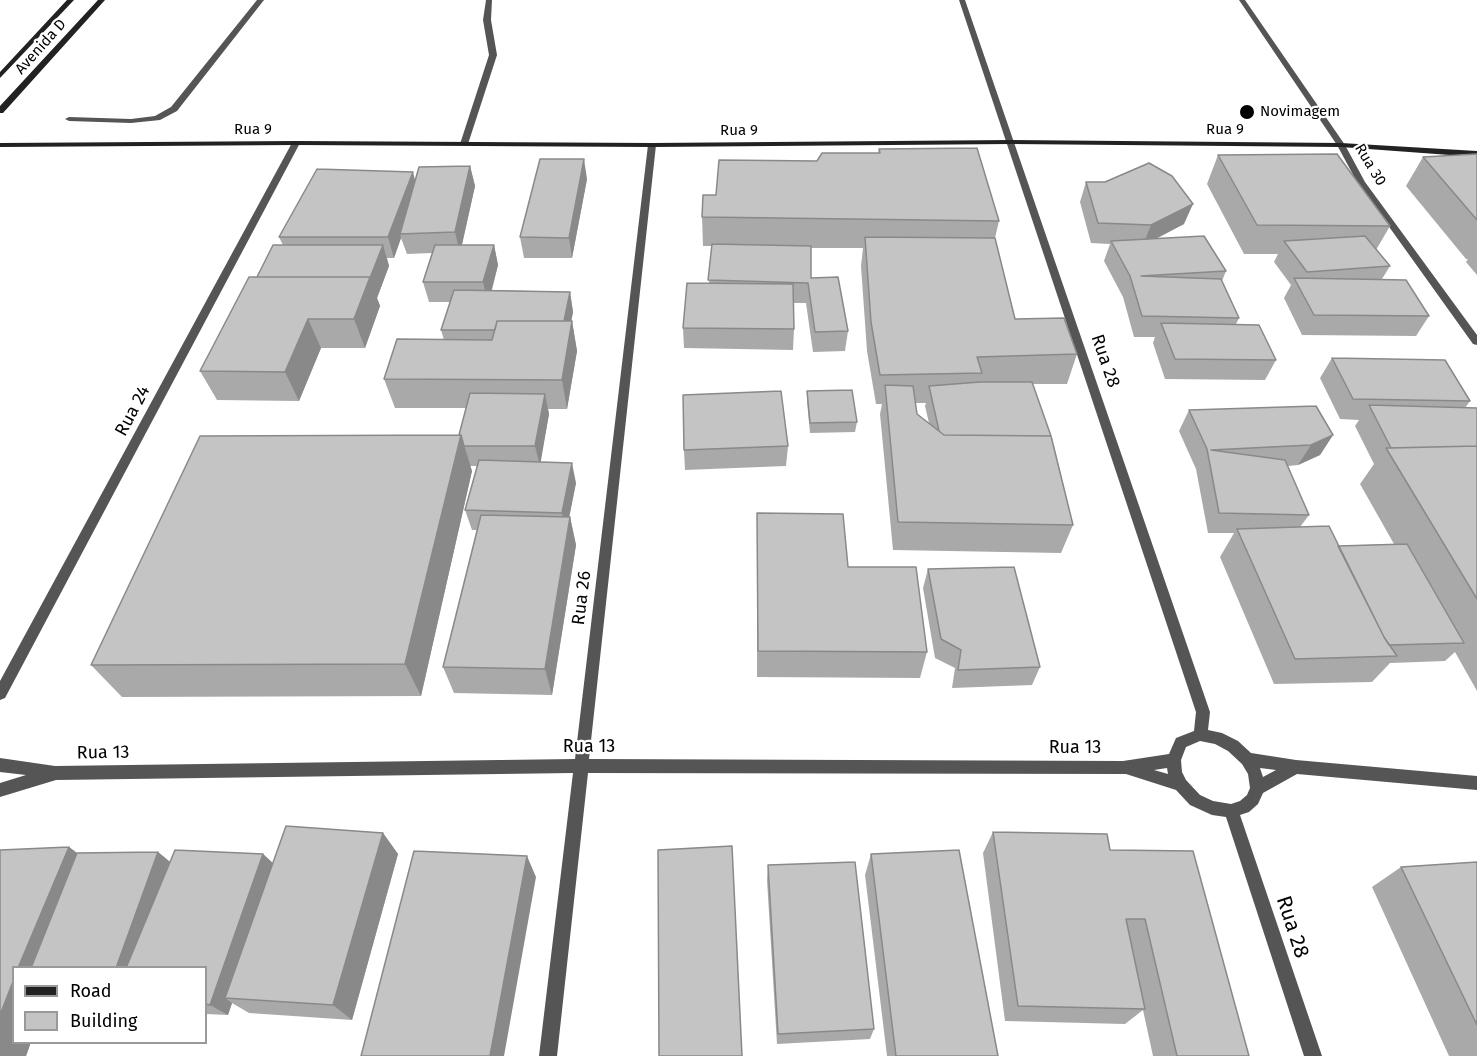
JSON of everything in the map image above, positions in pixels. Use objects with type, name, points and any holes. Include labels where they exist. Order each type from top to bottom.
[{"type":"street","name":"Avenida D","points":[[0,76],[71,0]]},
{"type":"street","name":"Avenida D","points":[[0,111],[102,0]]},
{"type":"street","points":[[69,120],[131,121],[157,117],[174,109],[261,0]]},
{"type":"street","points":[[464,144],[493,55],[487,20],[489,0]]},
{"type":"street","name":"Rua 28","points":[[962,0],[1203,712],[1200,735]]},
{"type":"street","name":"Rua 30","points":[[1242,0],[1341,145],[1361,182],[1477,342]]},
{"type":"street","name":"Rua 9","points":[[0,145],[296,143],[652,145],[1011,142],[1341,145],[1477,154]]},
{"type":"street","name":"Rua 24","points":[[0,694],[296,143]]},
{"type":"street","name":"Rua 26","points":[[548,1056],[652,145]]},
{"type":"street","points":[[1200,735],[1225,742],[1247,759],[1255,773],[1257,788],[1252,799],[1244,807],[1232,811],[1212,808],[1195,800],[1181,785],[1173,760],[1181,743],[1200,735]]},
{"type":"street","points":[[1247,759],[1296,767],[1477,783]]},
{"type":"street","name":"Rua 13","points":[[0,766],[55,774],[580,766],[1123,768],[1173,760]]},
{"type":"street","points":[[1257,788],[1296,767]]},
{"type":"street","name":"Rua 13","points":[[1123,768],[1181,785]]},
{"type":"street","name":"Rua 13","points":[[0,790],[55,774]]},
{"type":"street","name":"Rua 28","points":[[1232,811],[1313,1056]]},
{"type":"building","points":[[977,148],[999,221],[702,217],[703,195],[716,195],[719,160],[817,161],[822,153],[880,153],[879,149]]},
{"type":"building","points":[[1337,154],[1390,226],[1257,225],[1218,155]]},
{"type":"building","points":[[1477,154],[1477,220],[1423,157]]},
{"type":"building","points":[[540,159],[584,159],[569,238],[520,237]]},
{"type":"building","points":[[1149,163],[1172,176],[1193,204],[1151,225],[1098,223],[1086,182],[1105,182]]},
{"type":"building","points":[[470,166],[455,232],[400,234],[419,167]]},
{"type":"building","points":[[317,169],[413,172],[388,237],[279,237]]},
{"type":"building","points":[[1204,236],[1226,271],[1141,276],[1221,279],[1239,318],[1142,316],[1130,276],[1111,241]]},
{"type":"building","points":[[1365,236],[1390,266],[1307,272],[1284,241]]},
{"type":"building","points":[[865,237],[995,238],[1015,319],[1064,318],[1077,354],[977,357],[982,373],[880,375],[871,322]]},
{"type":"building","points":[[712,244],[811,246],[811,278],[838,277],[848,331],[815,332],[808,283],[708,280]]},
{"type":"building","points":[[273,245],[383,245],[370,278],[257,277]]},
{"type":"building","points":[[435,245],[494,245],[483,282],[423,282]]},
{"type":"building","points":[[249,277],[370,277],[354,319],[308,319],[285,372],[200,371]]},
{"type":"building","points":[[1294,278],[1406,280],[1429,316],[1314,315]]},
{"type":"building","points":[[687,283],[793,284],[794,329],[683,328]]},
{"type":"building","points":[[454,290],[570,292],[564,321],[497,321],[495,330],[441,330]]},
{"type":"building","points":[[497,321],[572,321],[562,380],[384,379],[397,339],[492,340]]},
{"type":"building","points":[[1161,323],[1259,325],[1276,360],[1175,359]]},
{"type":"building","points":[[1332,358],[1445,360],[1470,401],[1353,399]]},
{"type":"building","points":[[980,382],[1032,382],[1051,436],[944,435],[939,431],[929,386]]},
{"type":"building","points":[[885,385],[913,386],[917,414],[944,435],[1051,436],[1073,525],[898,522]]},
{"type":"building","points":[[852,390],[857,422],[810,423],[807,391]]},
{"type":"building","points":[[781,391],[788,446],[684,450],[683,395]]},
{"type":"building","points":[[470,393],[545,394],[535,446],[464,446],[461,435],[459,435]]},
{"type":"building","points":[[1369,405],[1477,408],[1477,446],[1391,448]]},
{"type":"building","points":[[1316,406],[1333,435],[1311,445],[1211,450],[1285,460],[1309,515],[1219,513],[1207,449],[1189,410]]},
{"type":"building","points":[[461,435],[405,664],[91,665],[200,436]]},
{"type":"building","points":[[1477,446],[1477,599],[1386,448]]},
{"type":"building","points":[[479,460],[572,463],[562,513],[465,510]]},
{"type":"building","points":[[757,513],[843,514],[848,567],[916,567],[927,652],[758,651]]},
{"type":"building","points":[[481,515],[570,517],[545,669],[443,667]]},
{"type":"building","points":[[1329,526],[1384,637],[1397,656],[1295,659],[1237,529]]},
{"type":"building","points":[[1407,544],[1464,643],[1389,645],[1338,546]]},
{"type":"building","points":[[1014,567],[1040,667],[958,670],[961,650],[941,639],[928,569]]},
{"type":"building","points":[[286,826],[383,833],[333,1005],[225,998]]},
{"type":"building","points":[[993,832],[1107,834],[1110,850],[1193,851],[1249,1056],[1177,1056],[1145,919],[1126,919],[1145,1009],[1018,1006]]},
{"type":"building","points":[[732,846],[742,1056],[659,1056],[658,850]]},
{"type":"building","points":[[69,847],[19,966],[12,966],[12,984],[0,1015],[0,850]]},
{"type":"building","points":[[175,850],[263,854],[210,1005],[207,1004],[207,966],[127,966]]},
{"type":"building","points":[[959,850],[998,1056],[896,1056],[871,854]]},
{"type":"building","points":[[414,851],[527,856],[490,1056],[361,1056]]},
{"type":"building","points":[[158,852],[117,966],[32,966],[77,853]]},
{"type":"building","points":[[855,862],[874,1029],[778,1034],[768,865]]},
{"type":"building","points":[[1477,862],[1477,1025],[1401,867]]},
{"type":"place","name":"Novimagem","points":[[1247,112]]}]
